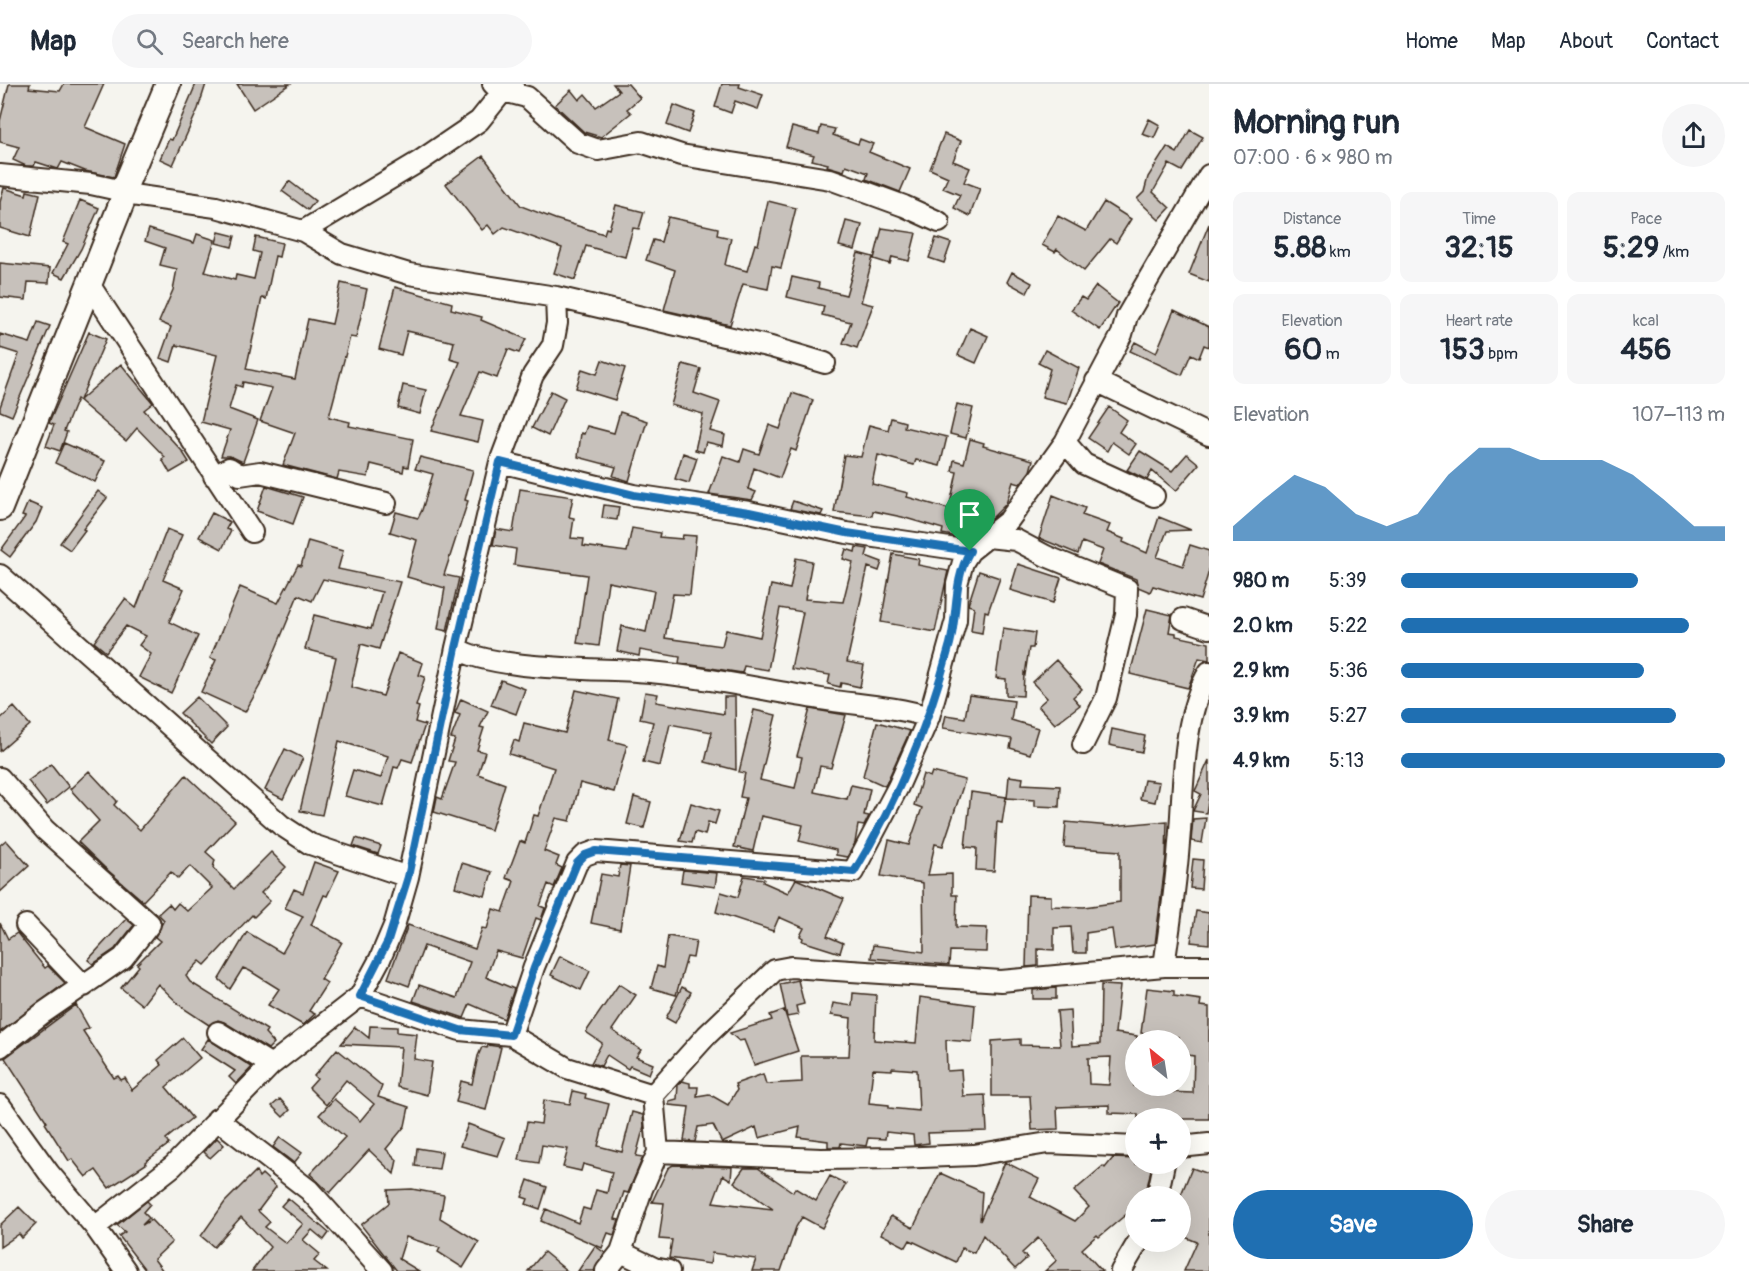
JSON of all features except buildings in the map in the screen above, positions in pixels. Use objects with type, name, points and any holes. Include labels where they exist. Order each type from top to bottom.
[{"type":"main road","points":[[0,508],[168,84]]},
{"type":"street","points":[[303,231],[420,161],[479,121],[503,86],[527,97],[578,143],[598,150],[640,142],[681,155],[830,179],[904,206],[920,216],[939,222]]},
{"type":"street","points":[[0,175],[91,184],[124,193],[216,207],[303,231],[342,254],[409,274],[556,297],[771,347],[825,363]]},
{"type":"street","points":[[511,1035],[534,968],[572,873],[577,863],[585,855],[596,851],[854,872],[898,787],[929,717],[956,620],[957,584],[963,562],[970,551],[1009,520],[1065,442],[1122,334],[1127,316],[1209,175]]},
{"type":"street","points":[[89,284],[252,532]]},
{"type":"street","points":[[95,1227],[172,1166],[271,1065],[360,996],[388,941],[408,877],[456,648],[500,462],[532,375],[553,345],[557,323],[556,297]]},
{"type":"street","points":[[1096,381],[1209,435]]},
{"type":"street","points":[[1065,442],[1084,464],[1154,496]]},
{"type":"street","points":[[500,462],[634,495],[749,512],[847,533],[970,551]]},
{"type":"street","points":[[214,477],[229,468],[240,475],[260,472],[386,503]]},
{"type":"street","points":[[988,537],[1016,540],[1046,556],[1126,589],[1126,615],[1107,698],[1083,744]]},
{"type":"street","points":[[0,575],[281,825],[310,843],[408,877]]},
{"type":"street","points":[[1183,619],[1209,628]]},
{"type":"street","points":[[456,648],[469,657],[531,665],[651,672],[830,701],[900,708],[929,717]]},
{"type":"street","points":[[1164,966],[1176,888],[1184,760],[1194,714],[1209,672]]},
{"type":"street","points":[[0,778],[45,830],[150,924],[123,958],[43,1013],[0,1047]]},
{"type":"street","points":[[26,925],[84,986]]},
{"type":"street","points":[[606,1271],[621,1252],[642,1189],[658,1152],[653,1095],[707,1035],[775,970],[791,967],[1001,981],[1164,966],[1209,966]]},
{"type":"street","points":[[360,996],[460,1030],[511,1035],[567,1068],[653,1095]]},
{"type":"street","points":[[218,1032],[271,1065]]},
{"type":"street","points":[[0,1105],[49,1173],[95,1227],[117,1268]]},
{"type":"street","points":[[217,1119],[309,1190],[382,1271]]},
{"type":"street","points":[[658,1152],[821,1158],[896,1158],[974,1155],[1048,1143],[1125,1146]]},
{"type":"street","points":[[1191,1146],[1209,1144]]},
{"type":"street","points":[[621,1252],[654,1268],[669,1271]]},
{"type":"street","points":[[1120,1271],[1132,1252]]},
{"type":"route","points":[[500,462],[634,495],[749,512],[847,533],[970,551],[963,562],[957,584],[956,620],[929,717],[898,787],[854,872],[748,861],[692,860],[596,851],[585,855],[577,863],[534,968],[511,1035],[460,1030],[360,996],[388,941],[408,877],[456,648],[500,462]]}]
